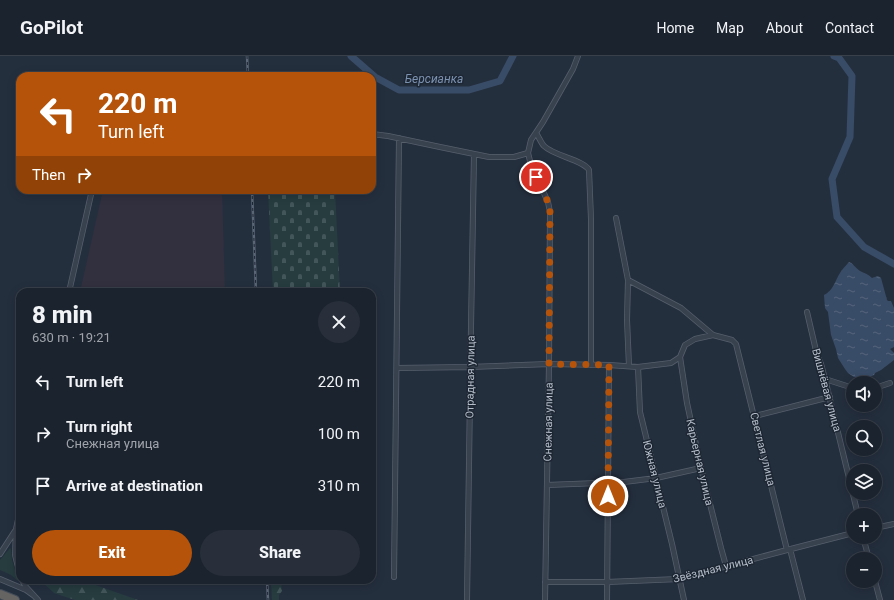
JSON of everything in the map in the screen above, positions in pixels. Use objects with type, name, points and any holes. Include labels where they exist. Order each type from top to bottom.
[{"type":"highway","points":[[0,594],[15,600]]},
{"type":"street","points":[[376,135],[400,138],[489,157],[514,157],[528,153],[531,140],[573,69],[578,56]]},
{"type":"street","points":[[536,133],[544,147],[559,155],[581,163],[588,167],[589,170],[591,219],[591,365]]},
{"type":"street","points":[[394,577],[400,138]]},
{"type":"street","name":"Снежная улица","points":[[528,153],[531,165],[548,202],[550,212],[545,600]]},
{"type":"street","name":"Отрадная улица","points":[[467,600],[474,154]]},
{"type":"street","points":[[70,288],[91,194]]},
{"type":"street","points":[[616,218],[628,280],[627,320],[629,366]]},
{"type":"street","points":[[628,280],[681,308],[713,335]]},
{"type":"street","name":"Вишнёвая улица","points":[[807,312],[816,354],[821,364],[830,397],[856,508]]},
{"type":"street","points":[[397,368],[549,364],[638,367],[671,363],[680,357],[685,345],[695,339],[713,335]]},
{"type":"street","name":"Светлая улица","points":[[713,335],[732,340],[738,348],[788,549],[803,600]]},
{"type":"street","name":"Карьерная улица","points":[[680,357],[687,403],[701,468],[720,548],[726,566]]},
{"type":"street","points":[[607,600],[609,365]]},
{"type":"street","name":"Южная улица","points":[[638,367],[640,412],[684,600]]},
{"type":"street","points":[[825,379],[846,386]]},
{"type":"street","points":[[882,386],[890,383]]},
{"type":"street","points":[[754,416],[830,397]]},
{"type":"street","points":[[547,485],[624,482],[656,478],[701,468]]},
{"type":"street","points":[[882,527],[894,524]]},
{"type":"street","points":[[0,554],[16,529]]},
{"type":"street","points":[[16,529],[16,559]]},
{"type":"street","name":"Звёздная улица","points":[[545,582],[607,582],[679,579],[846,535]]},
{"type":"street","points":[[0,578],[26,590],[33,595]]},
{"type":"street","points":[[24,584],[38,600]]},
{"type":"street","points":[[877,588],[880,600]]},
{"type":"shaded area","points":[[102,194],[222,194],[225,288],[81,288]]},
{"type":"green space","points":[[268,194],[335,194],[340,288],[273,288]]},
{"type":"green space","points":[[10,548],[16,573],[16,579],[11,575],[0,570],[0,560]]},
{"type":"green space","points":[[44,584],[92,584],[138,600],[75,600],[54,593]]},
{"type":"green space","points":[[271,584],[281,584],[282,591],[279,595],[279,600],[272,600]]},
{"type":"water","points":[[849,262],[858,270],[872,278],[878,276],[881,278],[887,300],[891,301],[894,308],[894,347],[890,349],[894,353],[894,360],[872,376],[852,376],[848,373],[838,358],[831,335],[828,312],[825,308],[824,295],[832,288],[841,272]]},
{"type":"waterway","name":"Берсианка","points":[[351,56],[369,72]]},
{"type":"waterway","name":"Берсианка","points":[[376,78],[399,90],[469,90],[500,81],[513,56]]},
{"type":"waterway","name":"Берсианка","points":[[834,56],[839,58],[852,76],[850,137],[832,179],[837,217],[864,247],[894,264]]},
{"type":"railway","points":[[247,56],[248,72]]},
{"type":"railway","points":[[252,194],[256,288]]},
{"type":"railway","points":[[267,584],[268,600]]},
{"type":"route","points":[[536,177],[548,202],[550,212],[549,364],[609,365],[608,496]]}]
